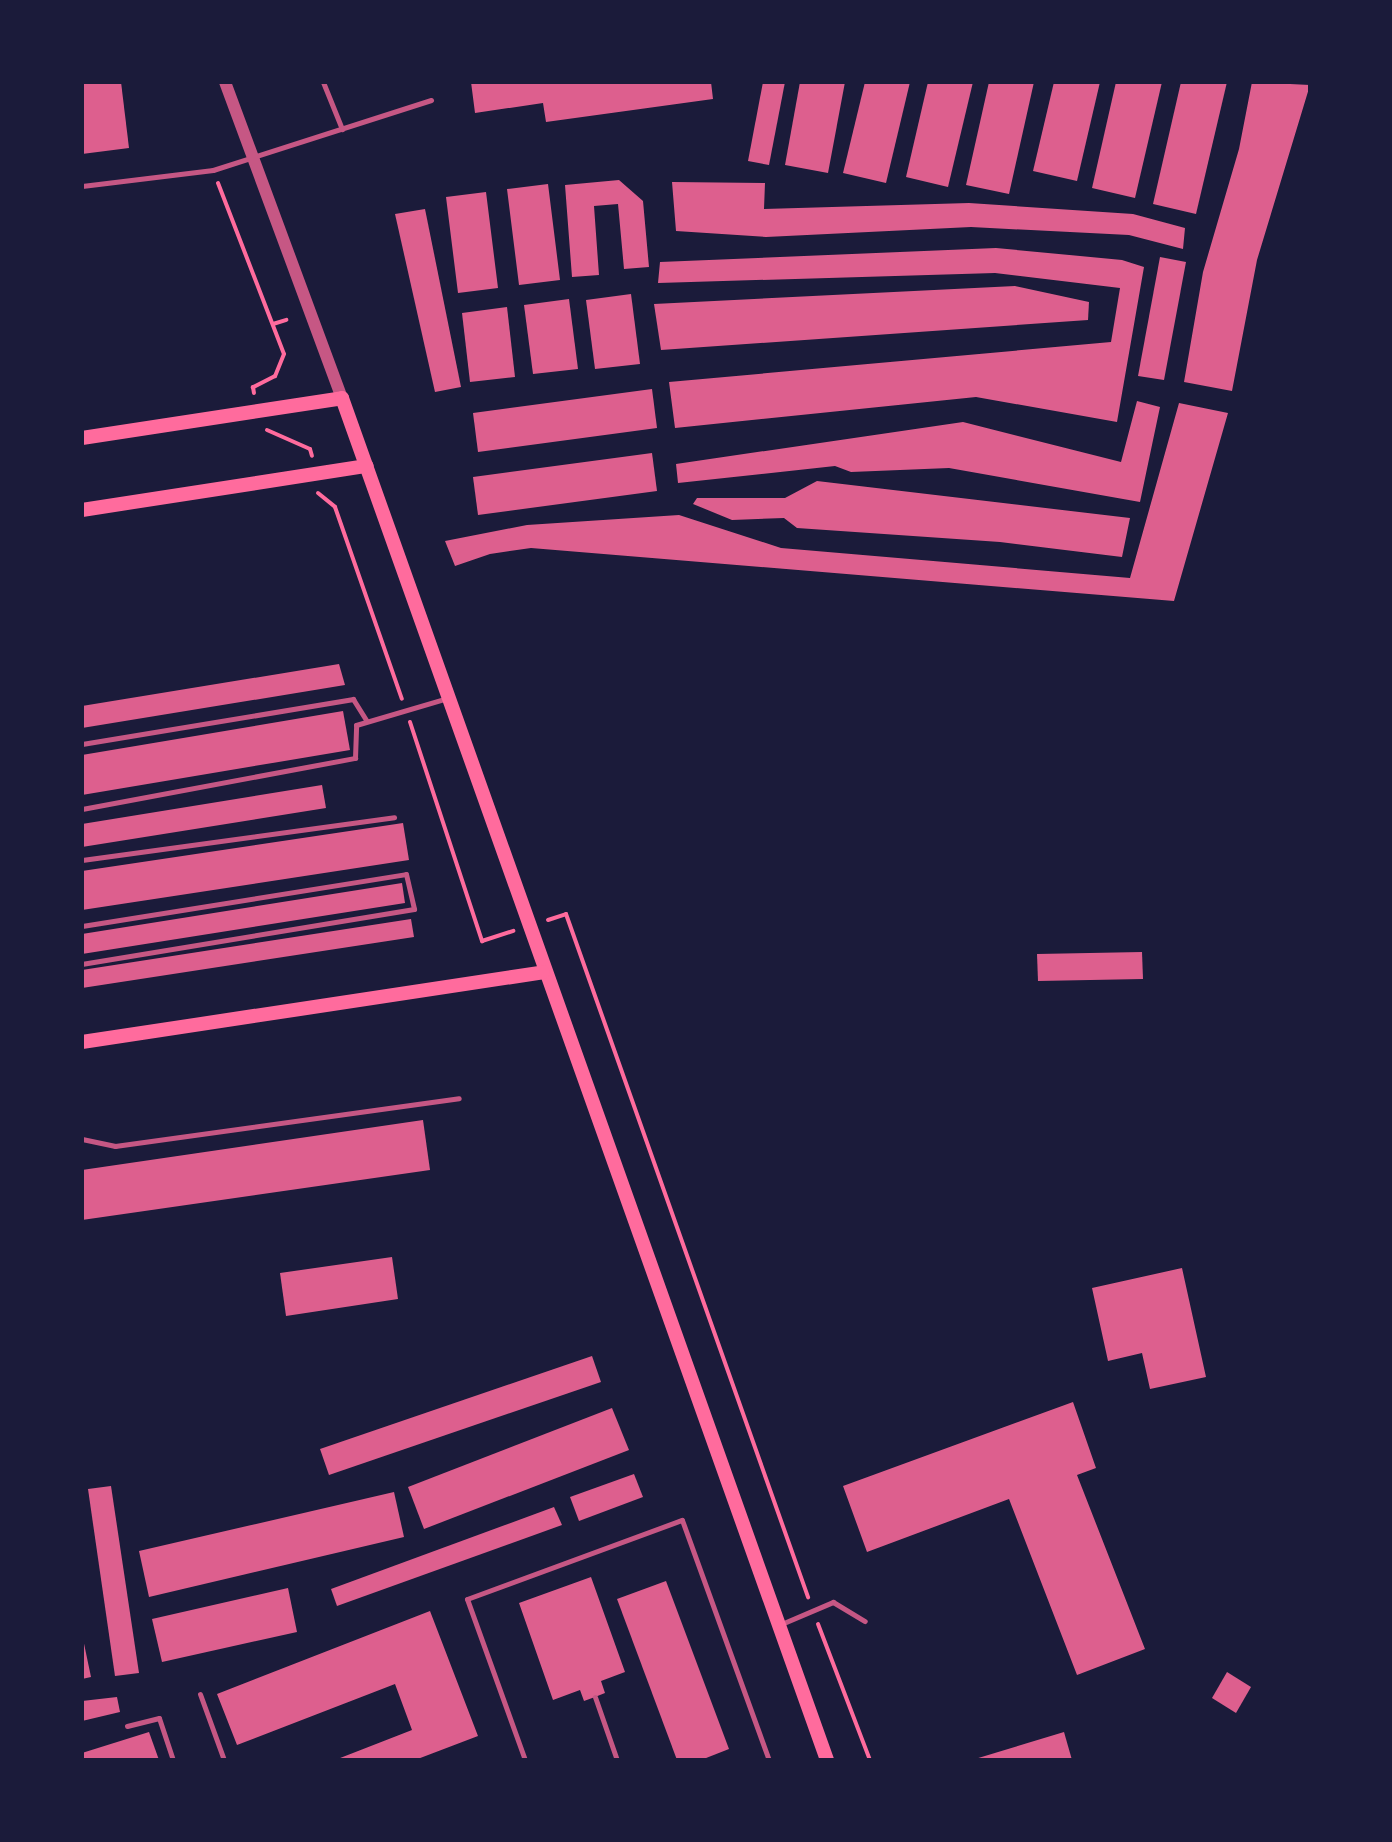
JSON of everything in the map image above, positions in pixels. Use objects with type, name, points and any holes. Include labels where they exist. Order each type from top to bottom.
[{"type":"main road","points":[[82,438],[342,398],[543,972],[827,1760]]},
{"type":"main road","points":[[82,510],[367,466]]},
{"type":"main road","points":[[82,1042],[543,972]]},
{"type":"street","points":[[225,82],[342,398]]},
{"type":"lane","points":[[323,82],[342,129]]},
{"type":"lane","points":[[82,186],[213,170],[431,100]]},
{"type":"lane","points":[[82,809],[355,758],[356,725],[448,698]]},
{"type":"lane","points":[[82,744],[353,699],[366,720]]},
{"type":"lane","points":[[82,860],[394,817]]},
{"type":"lane","points":[[82,926],[406,874],[414,909],[82,964]]},
{"type":"lane","points":[[82,1139],[115,1146],[459,1098]]},
{"type":"lane","points":[[525,1760],[467,1599],[682,1520],[769,1760]]},
{"type":"lane","points":[[779,1625],[833,1602],[865,1621]]},
{"type":"lane","points":[[200,1694],[224,1760]]},
{"type":"lane","points":[[595,1697],[617,1760]]},
{"type":"lane","points":[[127,1726],[159,1718],[173,1760]]},
{"type":"path","points":[[213,170],[284,354],[282,365],[265,384],[253,387],[254,393]]},
{"type":"path","points":[[273,324],[286,320]]},
{"type":"path","points":[[260,422],[310,449],[313,458]]},
{"type":"building","points":[[82,82],[121,82],[129,148],[82,154]]},
{"type":"building","points":[[471,82],[711,82],[713,99],[546,122],[543,103],[475,113]]},
{"type":"building","points":[[763,82],[785,82],[769,165],[748,161]]},
{"type":"building","points":[[800,82],[845,82],[828,173],[785,165]]},
{"type":"building","points":[[865,82],[910,82],[886,183],[843,173]]},
{"type":"building","points":[[928,82],[973,82],[948,187],[906,177]]},
{"type":"building","points":[[989,82],[1034,82],[1009,194],[966,185]]},
{"type":"building","points":[[1054,82],[1100,82],[1077,181],[1033,171]]},
{"type":"building","points":[[1116,82],[1162,82],[1135,198],[1092,188]]},
{"type":"building","points":[[1181,82],[1227,82],[1196,214],[1153,204]]},
{"type":"building","points":[[1252,82],[1310,85],[1257,260],[1232,391],[1184,382],[1203,272],[1239,149]]},
{"type":"building","points":[[619,180],[643,201],[649,267],[624,269],[618,204],[594,206],[599,275],[572,277],[565,185]]},
{"type":"building","points":[[672,182],[765,183],[764,209],[969,203],[1133,214],[1185,228],[1183,249],[1129,235],[971,227],[766,237],[676,231]]},
{"type":"building","points":[[548,184],[560,280],[519,285],[507,189]]},
{"type":"building","points":[[486,192],[498,288],[458,293],[446,197]]},
{"type":"building","points":[[425,209],[461,387],[435,392],[395,214]]},
{"type":"building","points":[[996,248],[1122,260],[1144,267],[1117,422],[976,397],[675,428],[669,382],[1111,342],[1120,288],[995,273],[658,283],[660,262]]},
{"type":"building","points":[[1160,257],[1186,262],[1164,380],[1138,376]]},
{"type":"building","points":[[1015,286],[1089,302],[1088,320],[661,350],[654,304]]},
{"type":"building","points":[[631,294],[640,364],[595,369],[586,300]]},
{"type":"building","points":[[569,299],[578,369],[533,374],[524,305]]},
{"type":"building","points":[[507,307],[515,377],[470,382],[462,313]]},
{"type":"building","points":[[652,389],[657,428],[478,452],[473,413]]},
{"type":"building","points":[[1137,401],[1160,407],[1140,502],[949,468],[851,472],[835,466],[678,483],[676,464],[963,422],[1121,462]]},
{"type":"building","points":[[1179,403],[1228,413],[1174,601],[531,548],[490,554],[455,566],[445,541],[527,525],[679,515],[781,548],[1130,578]]},
{"type":"building","points":[[652,453],[657,491],[478,515],[473,477]]},
{"type":"building","points":[[817,481],[1130,518],[1122,557],[1000,542],[797,528],[784,518],[732,520],[693,504],[697,498],[785,498]]},
{"type":"building","points":[[339,664],[345,685],[82,728],[82,706]]},
{"type":"building","points":[[343,711],[350,750],[82,795],[82,755]]},
{"type":"building","points":[[322,785],[326,808],[82,847],[82,824]]},
{"type":"building","points":[[403,823],[409,860],[82,910],[82,871]]},
{"type":"building","points":[[402,883],[405,903],[82,954],[82,934]]},
{"type":"building","points":[[411,919],[414,937],[82,988],[82,970]]},
{"type":"building","points":[[1142,952],[1143,979],[1038,981],[1037,954]]},
{"type":"building","points":[[423,1120],[430,1170],[82,1220],[82,1170]]},
{"type":"building","points":[[392,1257],[398,1299],[286,1316],[280,1273]]},
{"type":"building","points":[[1182,1268],[1206,1377],[1150,1389],[1142,1353],[1108,1361],[1092,1288]]},
{"type":"building","points":[[592,1356],[601,1382],[329,1475],[320,1449]]},
{"type":"building","points":[[1073,1402],[1096,1468],[1077,1475],[1145,1649],[1077,1675],[1009,1499],[867,1552],[843,1486]]},
{"type":"building","points":[[612,1408],[629,1450],[424,1529],[408,1487]]},
{"type":"building","points":[[634,1474],[643,1497],[579,1521],[570,1497]]},
{"type":"building","points":[[111,1486],[139,1673],[115,1676],[88,1489]]},
{"type":"building","points":[[394,1492],[404,1537],[149,1597],[139,1551]]},
{"type":"building","points":[[554,1507],[562,1525],[337,1606],[331,1589]]},
{"type":"building","points":[[591,1577],[625,1672],[601,1681],[605,1693],[595,1697],[584,1701],[580,1690],[553,1700],[519,1603]]},
{"type":"building","points":[[666,1581],[729,1749],[701,1760],[677,1760],[617,1599]]},
{"type":"building","points":[[288,1588],[297,1632],[162,1662],[152,1619]]},
{"type":"building","points":[[430,1611],[478,1736],[415,1760],[335,1760],[412,1730],[395,1684],[237,1745],[217,1694]]},
{"type":"building","points":[[82,1634],[91,1677],[82,1679]]},
{"type":"building","points":[[1227,1672],[1251,1687],[1236,1713],[1212,1698]]},
{"type":"building","points":[[117,1697],[120,1712],[82,1721],[82,1701]]},
{"type":"building","points":[[149,1732],[159,1760],[82,1760],[82,1753]]},
{"type":"building","points":[[1064,1732],[1072,1760],[975,1760],[975,1759]]}]
